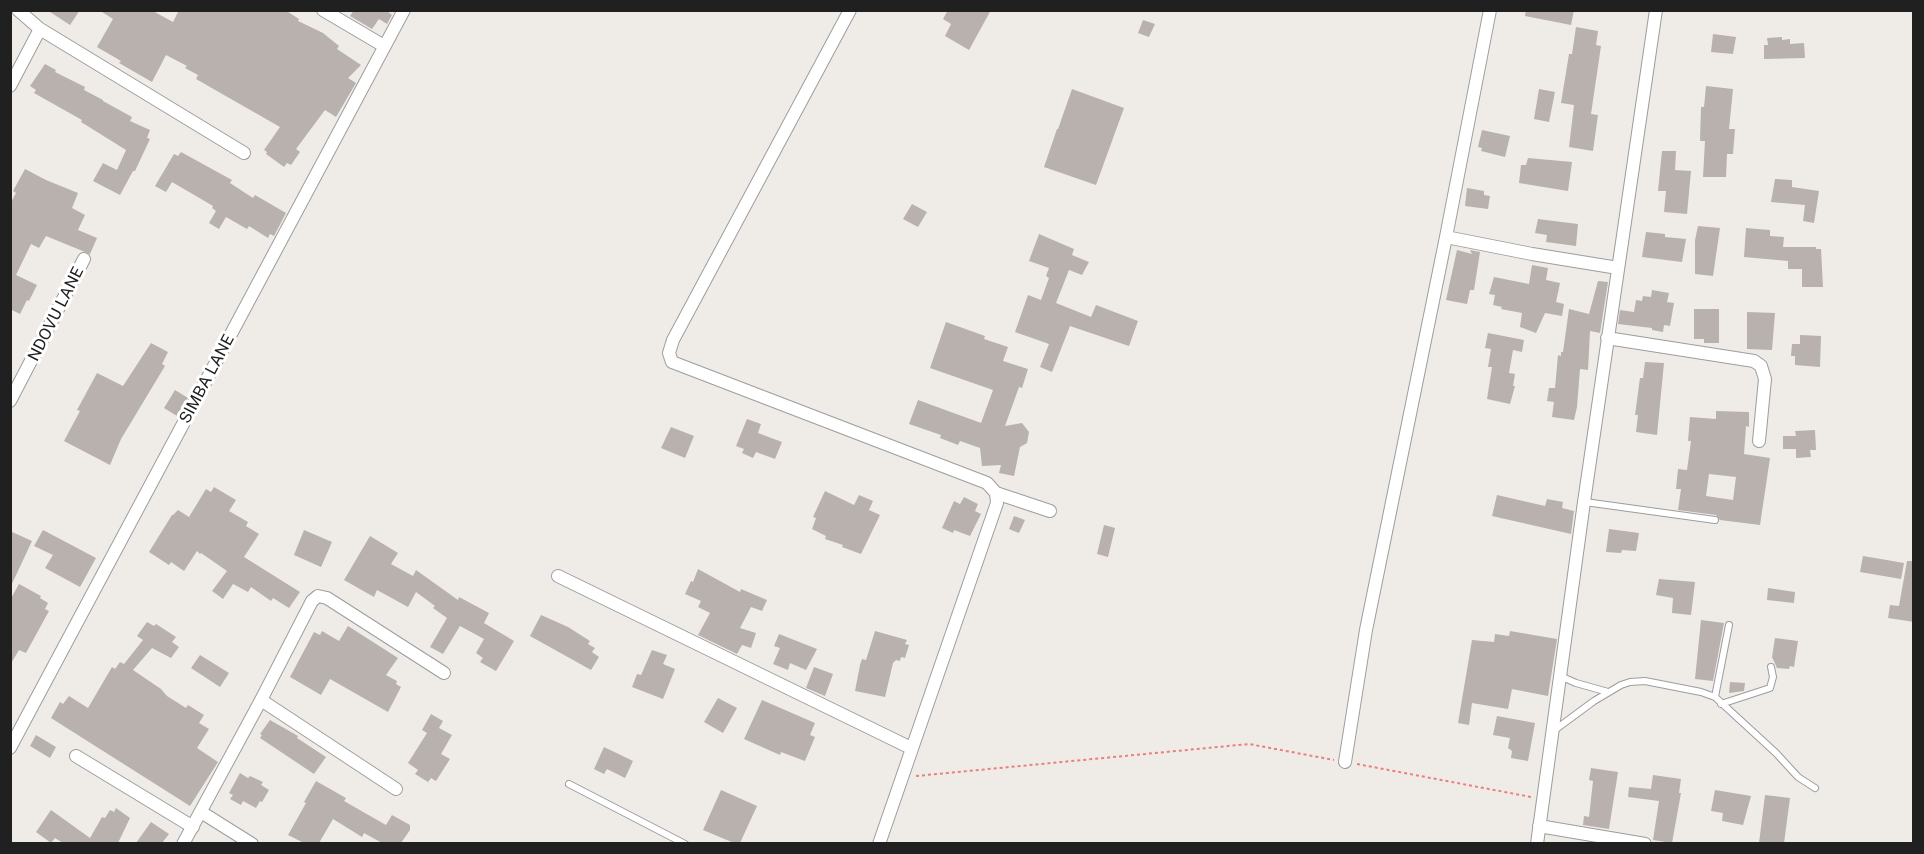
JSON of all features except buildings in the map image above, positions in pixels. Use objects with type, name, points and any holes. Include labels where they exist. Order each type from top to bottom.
[{"type":"street","points":[[18,10],[40,29],[244,153]]},
{"type":"street","points":[[323,10],[384,46]]},
{"type":"street","name":"SIMBA LANE","points":[[10,748],[404,10]]},
{"type":"street","points":[[850,10],[679,330],[669,354],[672,362],[987,483],[996,494],[997,503],[879,843]]},
{"type":"street","points":[[1345,762],[1366,630],[1490,10]]},
{"type":"street","points":[[1537,843],[1607,338],[1656,10]]},
{"type":"street","points":[[10,86],[40,29]]},
{"type":"street","points":[[1446,237],[1618,268]]},
{"type":"street","name":"NDOVU LANE","points":[[10,401],[84,259]]},
{"type":"street","points":[[1607,338],[1754,361],[1761,366],[1765,379],[1759,441]]},
{"type":"street","points":[[996,494],[1050,511]]},
{"type":"street","points":[[558,576],[911,748]]},
{"type":"street","points":[[183,843],[312,601],[318,596],[327,598],[444,673]]},
{"type":"street","points":[[261,700],[396,789]]},
{"type":"street","points":[[76,756],[193,827]]},
{"type":"street","points":[[201,812],[252,843]]},
{"type":"street","points":[[1539,826],[1645,843]]},
{"type":"lane","points":[[1584,502],[1715,520]]},
{"type":"lane","points":[[1715,697],[1729,625]]},
{"type":"lane","points":[[1722,704],[1770,688],[1773,677],[1771,668]]},
{"type":"lane","points":[[1560,676],[1608,692]]},
{"type":"lane","points":[[1552,733],[1621,685],[1645,681],[1701,692],[1715,697],[1776,753],[1798,777],[1815,788]]},
{"type":"lane","points":[[568,784],[685,843]]},
{"type":"path","points":[[902,778],[1249,744],[1543,799]]}]
